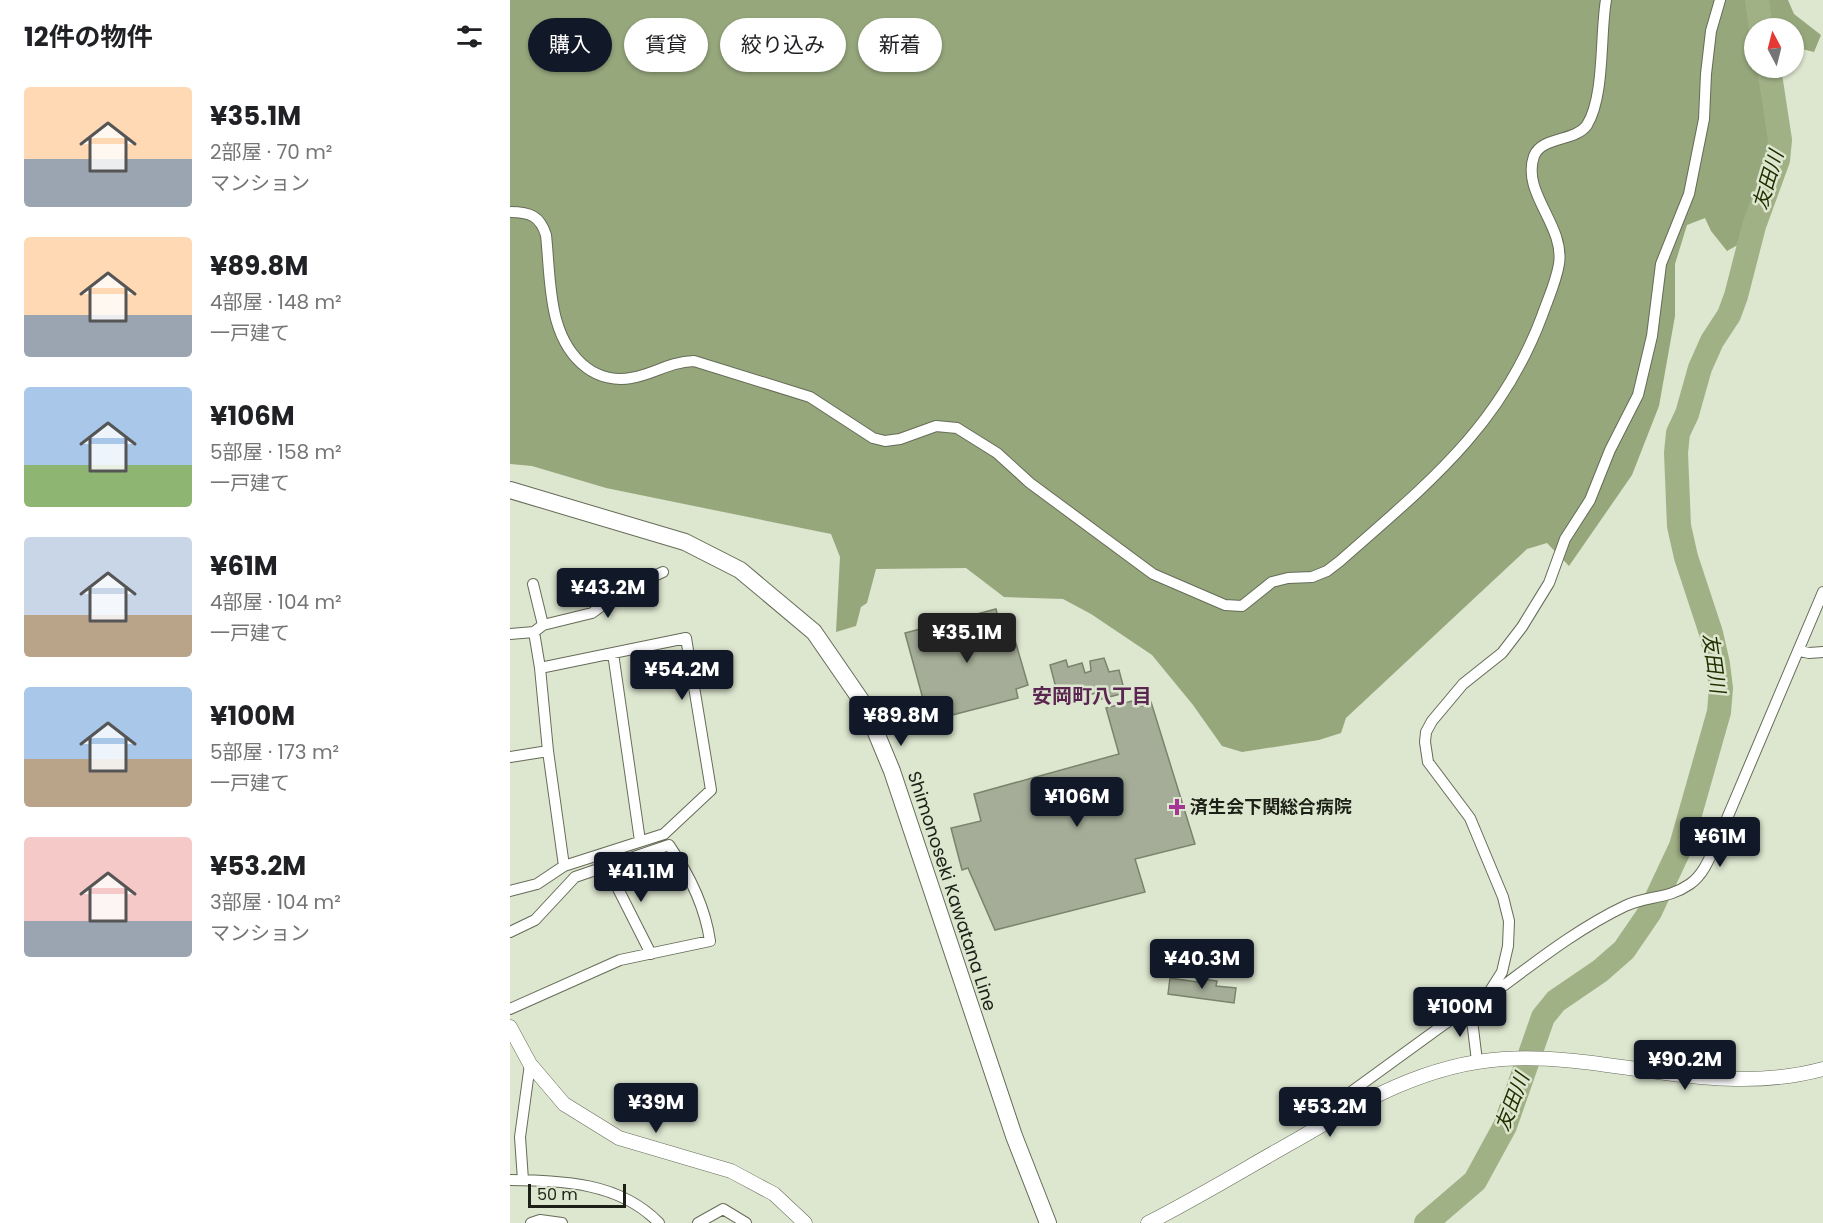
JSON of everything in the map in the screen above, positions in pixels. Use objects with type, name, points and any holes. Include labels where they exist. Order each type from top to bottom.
[{"type":"main road","name":"Shimonoseki Kawatana Line","points":[[510,490],[685,542],[740,570],[814,632],[866,706],[892,771],[1014,1136],[1048,1223]]},
{"type":"street","points":[[510,212],[526,212],[542,224],[546,236],[556,322],[561,339],[570,352],[592,372],[614,379],[631,378],[676,362],[693,362],[810,397],[873,438],[892,440],[936,426],[957,428],[997,453],[1030,483],[1153,574],[1226,605],[1242,606],[1272,582],[1288,578],[1312,577],[1327,571],[1340,561],[1446,466],[1499,402],[1515,375],[1537,328],[1559,263],[1559,247],[1553,224],[1534,187],[1532,169],[1535,154],[1547,144],[1574,135],[1586,126],[1599,86],[1606,0]]},
{"type":"street","points":[[1490,991],[1502,972],[1508,946],[1507,913],[1503,897],[1470,818],[1428,762],[1425,752],[1426,732],[1463,684],[1502,653],[1522,627],[1549,583],[1565,539],[1590,500],[1610,450],[1638,395],[1652,336],[1661,264],[1689,194],[1704,119],[1711,31],[1720,0]]},
{"type":"street","points":[[510,634],[538,629],[592,613],[623,590],[663,572]]},
{"type":"street","points":[[533,584],[548,751],[564,866]]},
{"type":"street","points":[[1332,1119],[1333,1105],[1490,991],[1503,986],[1580,930],[1627,905],[1664,897],[1692,882],[1704,868],[1717,842],[1768,719],[1800,651],[1814,608],[1823,592]]},
{"type":"street","points":[[510,891],[537,884],[564,866],[663,834],[711,790],[686,638],[540,668]]},
{"type":"street","points":[[1800,651],[1823,652]]},
{"type":"street","points":[[613,653],[640,841]]},
{"type":"street","points":[[510,757],[548,751]]},
{"type":"street","points":[[510,932],[535,920],[575,877],[669,845],[688,872],[710,941],[620,960],[510,1009]]},
{"type":"street","points":[[606,865],[651,954]]},
{"type":"street","points":[[1467,1008],[1472,1020],[1477,1061]]},
{"type":"street","points":[[510,1027],[530,1065],[564,1104],[619,1138],[732,1171],[774,1194],[806,1223]]},
{"type":"street","points":[[1148,1223],[1184,1205],[1390,1087],[1443,1068],[1477,1061],[1544,1059],[1721,1079],[1755,1080],[1823,1069]]},
{"type":"street","points":[[523,1180],[520,1137],[530,1065]]},
{"type":"street","points":[[510,1180],[569,1183],[612,1191],[644,1207],[658,1223]]},
{"type":"street","points":[[698,1223],[723,1209],[746,1223]]},
{"type":"street","points":[[531,1223],[540,1220],[562,1223]]},
{"type":"green space","points":[[510,0],[1788,0],[1794,14],[1799,18],[1744,18],[1744,78],[1762,78],[1773,130],[1764,171],[1741,243],[1727,251],[1711,231],[1705,218],[1687,225],[1675,264],[1675,316],[1659,406],[1632,475],[1569,566],[1547,543],[1527,549],[1346,718],[1341,733],[1319,740],[1242,752],[1222,746],[1193,705],[1152,655],[1091,614],[1063,599],[1004,597],[966,568],[876,569],[867,603],[861,607],[856,626],[836,632],[840,557],[831,534],[606,488],[532,466],[510,464]]},
{"type":"green space","points":[[1804,22],[1821,35],[1814,52],[1804,50]]},
{"type":"building","points":[[996,609],[998,618],[1008,616],[1028,685],[1016,689],[1018,698],[929,721],[905,633]]},
{"type":"building","points":[[1104,658],[1109,672],[1119,670],[1125,693],[1097,700],[1096,693],[1060,703],[1050,665],[1066,660],[1068,667],[1082,663],[1085,673],[1091,671],[1090,661]]},
{"type":"building","points":[[1140,699],[1142,706],[1151,702],[1195,844],[1135,859],[1145,892],[995,930],[968,868],[962,870],[951,828],[981,821],[974,794],[1119,754],[1106,708]]},
{"type":"building","points":[[1170,978],[1204,983],[1204,979],[1217,981],[1216,986],[1236,988],[1234,1003],[1168,994]]},
{"type":"waterway","name":"友田川","points":[[1757,0],[1760,18]]},
{"type":"waterway","name":"友田川","points":[[1426,1223],[1475,1181],[1505,1126],[1543,1017],[1556,1001],[1600,971],[1624,950],[1650,912],[1681,846],[1719,712],[1721,688],[1711,633],[1686,557],[1679,526],[1676,453],[1678,433],[1687,414],[1700,368],[1712,341],[1729,315],[1736,296],[1754,226],[1778,160],[1780,140],[1771,78]]},
{"type":"place","name":"済生会下関総合病院","points":[[1177,807]]},
{"type":"district","name":"安岡町八丁目","points":[[1092,696]]}]
